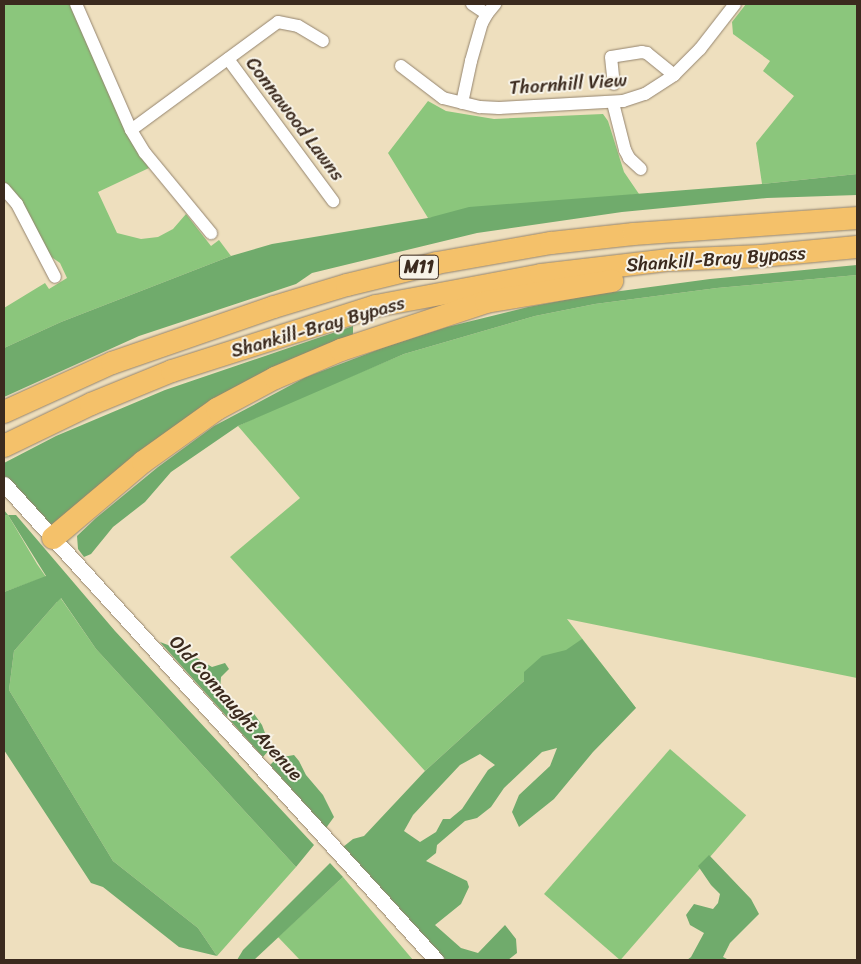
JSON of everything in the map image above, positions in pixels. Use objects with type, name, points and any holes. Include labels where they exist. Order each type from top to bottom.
[{"type":"highway","name":"Shankill-Bray Bypass","points":[[4,412],[112,363],[283,304],[436,262],[551,243],[597,238],[857,218]]},
{"type":"highway","name":"Shankill-Bray Bypass","points":[[4,446],[91,404],[172,371],[376,306],[541,275],[668,260],[761,256],[857,247]]},
{"type":"highway","points":[[53,538],[143,462],[217,409],[275,378],[341,350],[486,302],[761,256]]},
{"type":"street","points":[[77,4],[131,130],[145,153],[211,233]]},
{"type":"street","points":[[462,103],[471,61],[491,9],[472,4]]},
{"type":"street","points":[[674,75],[700,49],[735,4]]},
{"type":"street","name":"Connawood Lawns","points":[[131,130],[278,22],[298,26],[322,41]]},
{"type":"street","name":"Thornhill View","points":[[401,66],[443,98],[462,103],[499,108],[613,103],[645,94],[674,75],[647,53],[642,52],[611,57],[614,84]]},
{"type":"street","name":"Connawood Lawns","points":[[228,59],[333,201]]},
{"type":"street","points":[[613,103],[625,150],[629,158],[641,169]]},
{"type":"street","points":[[4,189],[17,204],[55,277]]},
{"type":"street","name":"Old Connaught Avenue","points":[[4,484],[436,960]]},
{"type":"green space","points":[[4,4],[70,4],[74,12],[130,139],[149,168],[98,192],[117,233],[141,239],[158,237],[173,229],[186,214],[211,246],[219,240],[231,256],[61,322],[4,348],[4,308],[45,283],[49,289],[67,278],[60,263],[50,256],[15,194],[4,181]]},
{"type":"green space","points":[[746,4],[857,4],[857,174],[762,184],[756,143],[794,96],[763,71],[770,61],[733,34],[732,22]]},
{"type":"green space","points":[[428,101],[446,111],[494,119],[603,114],[608,121],[624,172],[639,194],[428,218],[388,153]]},
{"type":"green space","points":[[857,174],[857,195],[767,198],[622,212],[477,233],[312,273],[296,284],[139,336],[4,397],[4,348],[61,322],[231,256],[272,244],[428,218],[469,207],[762,184]]},
{"type":"green space","points":[[857,265],[857,275],[717,288],[595,304],[535,316],[404,354],[238,426],[171,472],[145,502],[113,527],[91,554],[84,557],[78,549],[77,536],[96,518],[158,467],[214,426],[306,377],[385,347],[447,327],[528,307],[591,295],[710,279]]},
{"type":"green space","points":[[857,275],[857,678],[567,619],[636,708],[524,681],[425,771],[230,557],[300,498],[238,426],[285,404],[404,354],[535,316],[595,304],[717,288]]},
{"type":"green space","points":[[353,326],[353,337],[273,375],[51,532],[4,476],[4,463],[56,436],[165,390]]},
{"type":"green space","points":[[8,515],[37,564],[96,649],[296,867],[217,956],[198,928],[113,861],[9,690],[14,651],[57,602],[40,579],[4,592],[4,516]]},
{"type":"green space","points":[[8,515],[16,515],[115,631],[314,845],[296,867],[96,649],[61,598],[57,602],[14,651],[9,690],[113,861],[198,928],[217,956],[179,947],[103,887],[91,883],[4,750],[4,592],[46,576]]},
{"type":"green space","points":[[582,639],[636,708],[593,752],[554,799],[519,827],[512,812],[519,795],[550,766],[557,748],[542,752],[504,788],[491,807],[477,818],[465,821],[437,845],[436,853],[426,861],[467,881],[469,887],[461,904],[435,925],[461,948],[478,953],[505,925],[516,939],[517,953],[508,960],[444,960],[343,847],[353,839],[364,836],[425,771],[524,681],[524,672],[542,656],[566,650]],"holes":[[[480,754],[495,765],[488,770],[462,809],[450,819],[443,819],[436,832],[420,842],[404,831],[413,815],[460,765]]]},
{"type":"green space","points":[[160,642],[176,648],[187,659],[197,658],[212,667],[225,663],[229,669],[221,677],[220,690],[237,715],[245,717],[252,711],[262,725],[265,733],[262,740],[269,750],[263,757]]},
{"type":"green space","points":[[670,749],[746,815],[620,960],[544,894]]},
{"type":"green space","points":[[294,755],[306,775],[323,795],[334,817],[326,828],[270,765],[277,758]]},
{"type":"green space","points":[[709,855],[751,899],[759,914],[730,943],[723,957],[729,960],[687,960],[691,957],[704,933],[690,925],[686,915],[694,904],[713,909],[718,903],[720,894],[711,885],[698,866]]},
{"type":"green space","points":[[330,863],[343,877],[254,960],[237,960],[243,950]]},
{"type":"green space","points":[[343,877],[413,960],[300,960],[278,937]]}]
